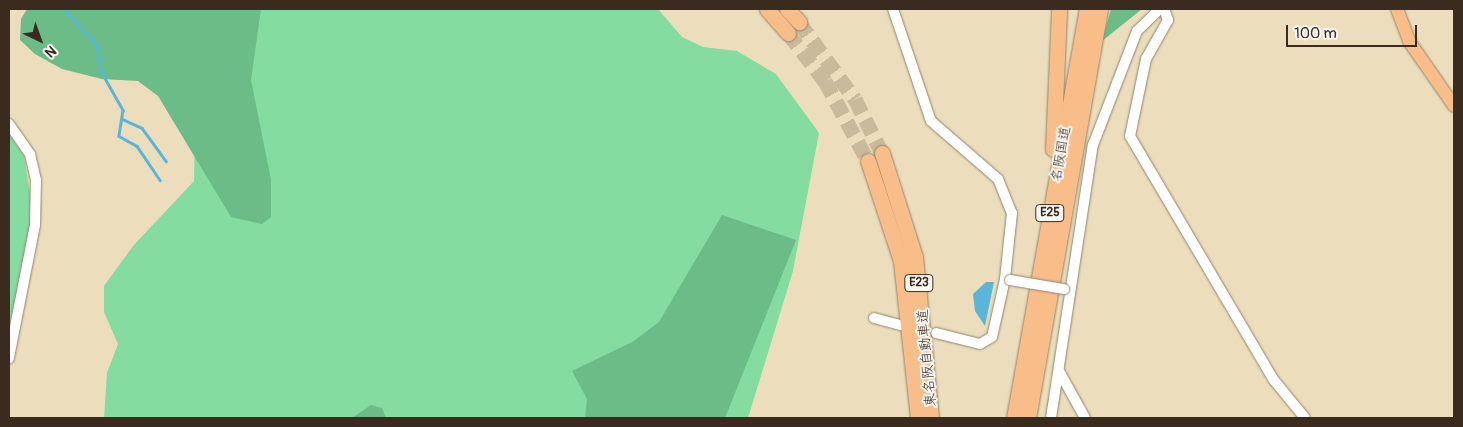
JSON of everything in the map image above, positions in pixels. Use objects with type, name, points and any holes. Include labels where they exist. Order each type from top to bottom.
[{"type":"highway","points":[[767,9],[794,28],[787,9]]},
{"type":"highway","points":[[1047,233],[1059,9]]},
{"type":"highway","name":"名阪国道","points":[[1014,418],[1087,9]]},
{"type":"highway","name":"名阪国道","points":[[1028,418],[1100,9]]},
{"type":"highway","name":"東名阪自動車道","points":[[882,153],[915,257],[931,418]]},
{"type":"highway","name":"東名阪自動車道","points":[[868,161],[892,226],[904,277],[918,418]]},
{"type":"main road","points":[[1397,9],[1414,48],[1454,106]]},
{"type":"street","points":[[893,9],[931,122],[1006,190],[1012,213],[1008,280],[995,330],[987,343],[936,333]]},
{"type":"street","points":[[1051,418],[1059,371],[1067,290],[1093,145],[1137,31],[1160,9]]},
{"type":"street","points":[[1164,9],[1168,20],[1146,59],[1130,136],[1273,379],[1305,418]]},
{"type":"street","points":[[9,124],[30,154],[36,187],[35,225],[9,358]]},
{"type":"street","points":[[1008,280],[1067,290]]},
{"type":"street","points":[[874,318],[901,325]]},
{"type":"street","points":[[1059,371],[1085,418]]},
{"type":"green space","points":[[27,9],[261,9],[251,80],[271,180],[271,217],[262,224],[231,217],[158,96],[138,81],[102,79],[62,69],[35,54],[20,40],[21,19]]},
{"type":"green space","points":[[197,9],[658,9],[682,37],[703,47],[737,51],[776,74],[819,133],[793,271],[748,418],[104,418],[107,373],[118,344],[104,312],[104,286],[133,246],[194,181]]},
{"type":"green space","points":[[1111,9],[1142,9],[1102,41]]},
{"type":"green space","points":[[9,134],[24,156],[30,194],[30,225],[9,331]]},
{"type":"green space","points":[[722,215],[796,240],[725,418],[585,418],[587,399],[572,371],[634,341],[659,322]]},
{"type":"green space","points":[[371,405],[382,408],[386,418],[352,418]]},
{"type":"water","points":[[986,282],[994,282],[985,326],[975,311],[973,294]]},
{"type":"waterway","points":[[64,9],[97,45],[102,73],[123,110],[119,136],[137,146],[160,180]]},
{"type":"waterway","points":[[122,119],[142,128],[166,161]]},
{"type":"tunnel","points":[[799,22],[855,99],[882,153]]},
{"type":"tunnel","points":[[788,33],[825,81],[868,161]]}]
